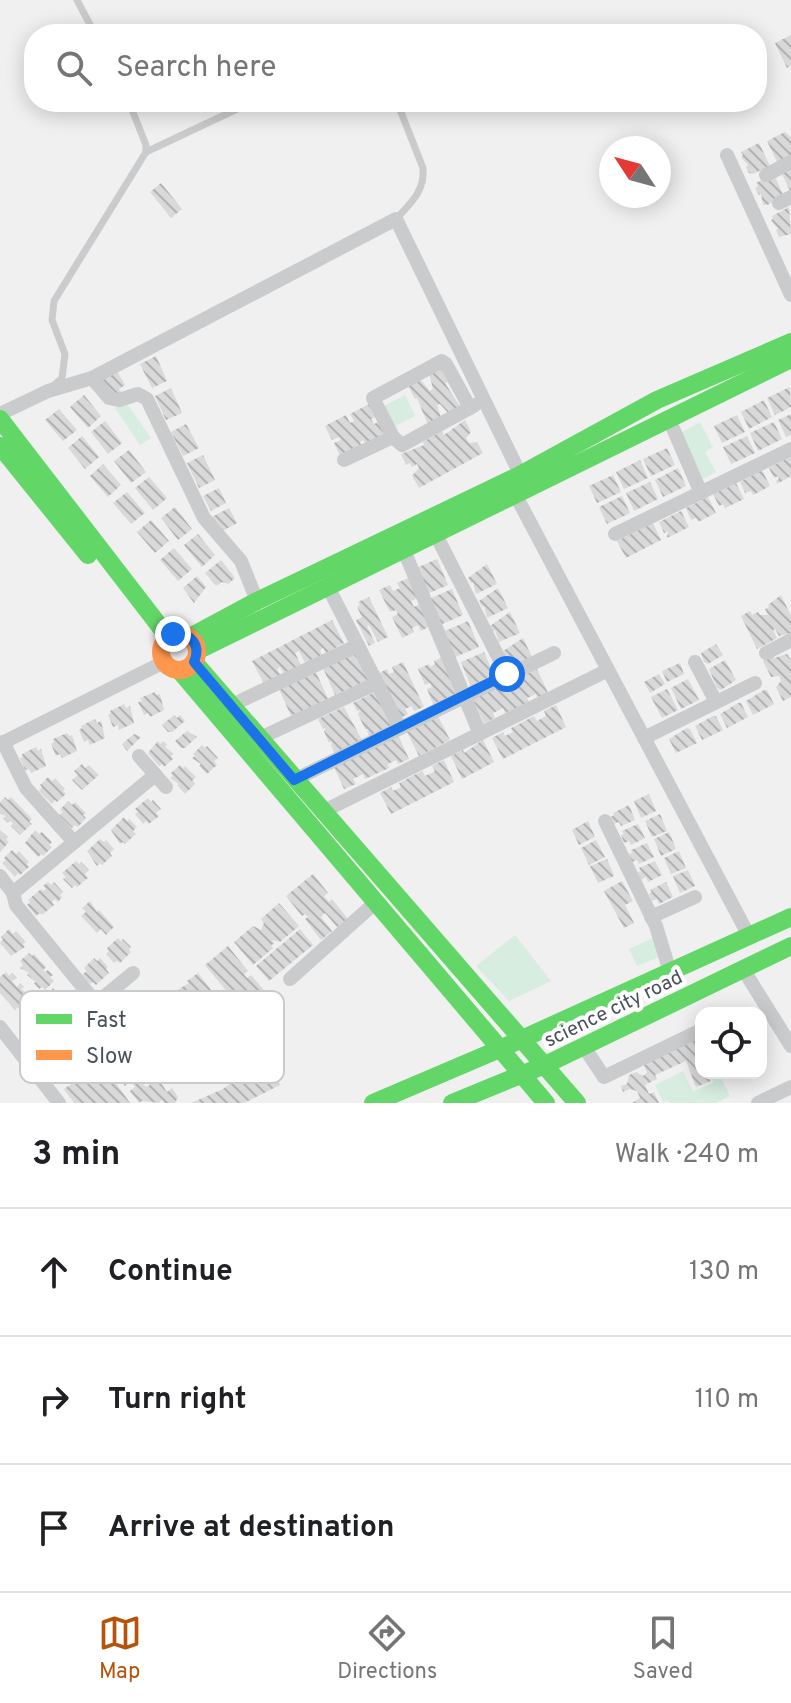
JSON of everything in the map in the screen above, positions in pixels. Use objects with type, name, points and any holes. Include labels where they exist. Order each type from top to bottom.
[{"type":"street","points":[[727,155],[791,295]]},
{"type":"street","points":[[766,175],[791,162]]},
{"type":"street","points":[[577,1103],[545,1065],[511,1044],[376,902],[179,652],[0,416],[48,391],[92,378],[396,219],[608,670],[749,936]]},
{"type":"street","points":[[74,842],[26,788],[2,743],[179,652],[435,533],[521,486],[657,400],[791,342]]},
{"type":"street","points":[[364,393],[459,348]]},
{"type":"street","points":[[179,652],[257,601],[669,419],[791,359]]},
{"type":"street","points":[[470,408],[442,361],[373,398],[393,437],[402,445],[484,401]]},
{"type":"street","points":[[92,378],[109,398],[119,400],[138,394],[147,399],[204,518],[241,561],[257,601]]},
{"type":"street","points":[[669,419],[701,493]]},
{"type":"street","points":[[344,460],[393,437]]},
{"type":"street","points":[[0,446],[322,812],[511,1044],[520,1073],[546,1103]]},
{"type":"street","points":[[615,534],[791,449]]},
{"type":"street","points":[[435,533],[507,674]]},
{"type":"street","points":[[403,548],[480,734]]},
{"type":"street","points":[[327,585],[400,728]]},
{"type":"street","points":[[766,653],[791,640]]},
{"type":"street","points":[[230,706],[358,645]]},
{"type":"street","points":[[294,780],[554,653]]},
{"type":"street","points":[[695,662],[716,702]]},
{"type":"street","points":[[322,812],[608,670]]},
{"type":"street","points":[[258,739],[377,683]]},
{"type":"street","points":[[644,738],[755,683]]},
{"type":"street","points":[[139,756],[166,787]]},
{"type":"street","points":[[13,893],[155,775]]},
{"type":"street","points":[[605,821],[651,917],[670,972]]},
{"type":"street","points":[[0,876],[13,893],[16,905],[86,991]]},
{"type":"street","points":[[651,917],[695,897]]},
{"type":"street","points":[[290,979],[376,902]]},
{"type":"street","points":[[373,1103],[791,917]]},
{"type":"street","name":"science city road","points":[[452,1103],[584,1047],[791,946]]},
{"type":"street","points":[[743,969],[791,1046]]},
{"type":"street","points":[[111,991],[133,973]]},
{"type":"street","points":[[0,1027],[20,1053]]},
{"type":"street","points":[[584,1047],[604,1077],[695,1033]]},
{"type":"street","points":[[43,1083],[59,1103]]},
{"type":"street","points":[[758,1103],[791,1087]]},
{"type":"lane","points":[[77,0],[90,24]]},
{"type":"lane","points":[[48,391],[62,378],[64,367],[62,342],[52,320],[54,301],[146,152],[133,112]]},
{"type":"lane","points":[[146,152],[231,112]]},
{"type":"lane","points":[[396,219],[416,198],[424,178],[401,112]]},
{"type":"green space","points":[[405,395],[415,416],[390,429],[380,408]]},
{"type":"green space","points":[[125,401],[151,438],[140,445],[115,408]]},
{"type":"green space","points":[[700,422],[713,447],[705,452],[716,472],[703,479],[679,434]]},
{"type":"green space","points":[[515,935],[551,981],[509,1001],[476,966]]},
{"type":"green space","points":[[655,937],[661,956],[637,966],[629,949]]},
{"type":"green space","points":[[683,1071],[693,1092],[714,1082],[713,1079],[721,1079],[730,1096],[716,1103],[663,1102],[655,1085]]},
{"type":"building","points":[[791,35],[791,66],[787,68],[775,43]]},
{"type":"building","points":[[785,132],[791,137],[791,157],[778,164],[767,141]]},
{"type":"building","points":[[759,143],[770,166],[749,173],[741,152]]},
{"type":"building","points":[[791,165],[791,193],[780,170]]},
{"type":"building","points":[[774,174],[784,197],[763,205],[761,194],[755,188],[758,186],[756,183]]},
{"type":"building","points":[[161,183],[182,209],[171,218],[150,192]]},
{"type":"building","points":[[789,207],[791,234],[779,237],[772,216]]},
{"type":"building","points":[[156,356],[167,381],[152,388],[140,364]]},
{"type":"building","points":[[440,367],[448,382],[445,383],[461,408],[449,414],[440,404],[437,405],[441,418],[428,425],[417,398],[407,384],[419,378],[430,391],[433,389],[429,373]]},
{"type":"building","points":[[117,371],[125,385],[119,389],[122,393],[110,395],[101,381]]},
{"type":"building","points":[[790,387],[791,407],[775,415],[767,398]]},
{"type":"building","points":[[171,388],[182,413],[166,420],[155,396]]},
{"type":"building","points":[[84,395],[101,416],[88,428],[70,407]]},
{"type":"building","points":[[764,400],[772,417],[749,429],[741,412]]},
{"type":"building","points":[[371,403],[378,416],[371,419],[374,424],[380,421],[387,434],[366,445],[363,440],[360,442],[362,447],[341,458],[334,443],[341,440],[339,437],[332,440],[325,426],[346,415],[350,423],[354,421],[350,414]]},
{"type":"building","points":[[59,409],[77,430],[63,441],[45,420]]},
{"type":"building","points":[[791,414],[791,435],[786,437],[778,420]]},
{"type":"building","points":[[737,415],[745,432],[722,443],[714,426]]},
{"type":"building","points":[[465,420],[471,432],[466,438],[469,443],[477,442],[483,453],[419,488],[412,476],[419,468],[417,464],[412,467],[410,463],[406,465],[401,454],[424,445],[423,442],[442,431],[444,435]]},
{"type":"building","points":[[105,421],[122,443],[108,454],[91,432]]},
{"type":"building","points":[[774,422],[782,439],[758,451],[750,433]]},
{"type":"building","points":[[186,424],[199,448],[183,456],[171,432]]},
{"type":"building","points":[[82,436],[99,457],[85,469],[68,448]]},
{"type":"building","points":[[747,436],[755,453],[731,464],[723,447]]},
{"type":"building","points":[[667,448],[675,465],[651,476],[643,459]]},
{"type":"building","points":[[129,450],[146,472],[131,483],[114,461]]},
{"type":"building","points":[[203,455],[215,480],[199,488],[187,463]]},
{"type":"building","points":[[791,456],[791,476],[777,484],[778,476],[774,478],[769,468]]},
{"type":"building","points":[[640,460],[648,478],[624,489],[616,472]]},
{"type":"building","points":[[103,464],[121,485],[108,497],[90,476]]},
{"type":"building","points":[[678,468],[686,486],[663,497],[655,480]]},
{"type":"building","points":[[762,470],[770,486],[753,495],[751,491],[745,493],[740,482]]},
{"type":"building","points":[[613,475],[621,492],[597,503],[589,486]]},
{"type":"building","points":[[149,477],[167,498],[153,510],[135,488]]},
{"type":"building","points":[[650,482],[658,499],[634,511],[626,493]]},
{"type":"building","points":[[736,483],[744,499],[725,508],[723,504],[719,506],[713,494]]},
{"type":"building","points":[[219,488],[226,503],[211,511],[203,496]]},
{"type":"building","points":[[127,492],[145,513],[131,524],[113,503]]},
{"type":"building","points":[[622,496],[630,513],[607,524],[599,507]]},
{"type":"building","points":[[708,497],[716,513],[698,522],[696,518],[691,520],[686,508]]},
{"type":"building","points":[[175,507],[192,529],[178,540],[161,518]]},
{"type":"building","points":[[229,508],[237,523],[219,533],[212,517]]},
{"type":"building","points":[[681,511],[689,527],[667,538],[668,531],[664,533],[659,522]]},
{"type":"building","points":[[151,520],[169,541],[155,553],[137,532]]},
{"type":"building","points":[[653,523],[661,540],[626,558],[617,541]]},
{"type":"building","points":[[198,534],[215,555],[202,567],[184,545]]},
{"type":"building","points":[[174,548],[192,569],[178,581],[160,560]]},
{"type":"building","points":[[437,559],[448,585],[425,595],[414,569]]},
{"type":"building","points":[[221,560],[235,578],[228,584],[222,582],[216,586],[205,573]]},
{"type":"building","points":[[487,564],[497,584],[476,594],[473,582],[468,578]]},
{"type":"building","points":[[197,576],[206,587],[194,603],[183,588]]},
{"type":"building","points":[[408,578],[418,598],[411,601],[414,607],[420,604],[430,626],[421,631],[418,625],[412,628],[414,632],[402,638],[392,617],[398,614],[396,610],[390,612],[379,590],[390,585],[393,591],[400,588],[397,583]]},
{"type":"building","points":[[498,588],[508,608],[487,618],[479,601]]},
{"type":"building","points":[[452,589],[463,615],[440,625],[429,599]]},
{"type":"building","points":[[781,595],[791,616],[791,633],[779,636],[775,629],[777,638],[757,649],[741,616],[750,611],[752,615],[758,612],[768,615],[765,609]]},
{"type":"building","points":[[369,597],[388,637],[378,642],[369,625],[375,643],[369,646],[356,620],[362,617],[358,602]]},
{"type":"building","points":[[510,612],[520,633],[499,642],[490,626]]},
{"type":"building","points":[[332,620],[344,643],[326,653],[323,648],[320,650],[322,655],[305,663],[299,651],[295,653],[301,665],[284,674],[280,667],[277,669],[281,676],[264,684],[252,661]]},
{"type":"building","points":[[468,621],[479,647],[455,657],[445,631]]},
{"type":"building","points":[[523,638],[533,659],[512,668],[509,656],[506,657],[503,651]]},
{"type":"building","points":[[716,644],[723,655],[708,664],[704,662],[701,653]]},
{"type":"building","points":[[359,652],[371,679],[335,695],[323,668]]},
{"type":"building","points":[[484,652],[495,677],[471,687],[461,662]]},
{"type":"building","points":[[787,654],[791,660],[791,697],[783,701],[776,687],[781,681],[779,676],[771,677],[763,661],[773,655],[774,658]]},
{"type":"building","points":[[445,656],[462,693],[434,706],[427,689],[432,687],[430,683],[425,685],[418,669],[429,664],[430,667],[435,664],[434,661]]},
{"type":"building","points":[[725,660],[736,680],[721,690],[717,688],[709,669]]},
{"type":"building","points":[[403,662],[424,707],[414,711],[412,706],[405,709],[408,714],[397,720],[376,675],[387,669],[389,674],[394,672],[392,667]]},
{"type":"building","points":[[680,663],[684,674],[667,682],[662,671]]},
{"type":"building","points":[[537,669],[548,693],[527,698],[529,702],[505,713],[503,708],[493,713],[495,718],[484,723],[473,699]]},
{"type":"building","points":[[316,672],[328,699],[291,716],[279,689]]},
{"type":"building","points":[[659,674],[665,684],[650,693],[644,682]]},
{"type":"building","points":[[688,679],[699,700],[681,709],[671,688]]},
{"type":"building","points":[[667,689],[678,710],[662,718],[651,697]]},
{"type":"building","points":[[767,690],[774,704],[753,715],[746,701]]},
{"type":"building","points":[[155,692],[156,695],[160,694],[164,710],[150,717],[148,713],[144,715],[138,702],[142,701],[140,698]]},
{"type":"building","points":[[375,692],[393,725],[370,739],[369,730],[365,729],[358,714],[360,710],[357,711],[353,703]]},
{"type":"building","points":[[741,703],[748,717],[727,728],[720,714]]},
{"type":"building","points":[[124,704],[126,708],[130,706],[134,723],[119,730],[118,725],[113,727],[108,715]]},
{"type":"building","points":[[556,705],[566,727],[503,759],[492,738],[503,732],[505,736],[513,732],[511,728],[534,716],[537,721],[546,716],[544,711]]},
{"type":"building","points":[[344,707],[362,740],[335,755],[332,741],[329,743],[324,731],[326,728],[323,729],[318,719]]},
{"type":"building","points":[[174,715],[177,718],[180,715],[185,721],[168,732],[162,725]]},
{"type":"building","points":[[438,716],[450,740],[419,756],[407,732]]},
{"type":"building","points":[[716,716],[723,730],[702,740],[695,726]]},
{"type":"building","points":[[95,719],[97,723],[101,721],[105,738],[90,745],[88,740],[84,742],[79,730]]},
{"type":"building","points":[[687,728],[697,743],[676,753],[669,739]]},
{"type":"building","points":[[187,731],[197,737],[181,748],[175,741]]},
{"type":"building","points":[[67,733],[72,735],[77,751],[62,758],[60,754],[56,756],[51,744],[53,739]]},
{"type":"building","points":[[134,734],[141,737],[127,751],[122,744]]},
{"type":"building","points":[[398,735],[409,759],[398,764],[396,760],[388,764],[389,768],[365,779],[363,774],[353,779],[356,784],[344,789],[333,765]]},
{"type":"building","points":[[483,740],[494,762],[462,779],[451,756],[463,750],[464,753]]},
{"type":"building","points":[[158,741],[160,744],[163,741],[174,754],[164,767],[162,764],[159,766],[148,753]]},
{"type":"building","points":[[202,745],[218,758],[214,761],[217,765],[207,774],[199,766],[201,764],[192,758]]},
{"type":"building","points":[[36,747],[38,751],[41,749],[46,766],[31,773],[29,769],[25,770],[20,758]]},
{"type":"building","points":[[444,760],[454,782],[391,814],[380,793],[391,787],[393,791],[401,787],[399,783],[422,771],[425,776],[435,771],[432,766]]},
{"type":"building","points":[[82,764],[85,768],[89,765],[99,775],[82,790],[72,780],[78,775],[74,771]]},
{"type":"building","points":[[180,765],[196,777],[192,781],[195,784],[185,794],[179,784],[170,778]]},
{"type":"building","points":[[48,777],[52,781],[55,778],[66,794],[52,804],[39,791],[40,785]]},
{"type":"building","points":[[649,794],[656,811],[641,818],[634,801]]},
{"type":"building","points":[[5,797],[8,800],[11,797],[32,819],[29,822],[32,824],[20,835],[11,826],[13,823],[8,823],[3,818],[6,816],[0,814],[0,802]]},
{"type":"building","points":[[148,798],[161,809],[156,813],[159,816],[149,824],[146,821],[143,824],[135,809]]},
{"type":"building","points":[[68,801],[72,805],[75,802],[86,813],[83,815],[86,818],[78,827],[75,825],[72,828],[59,815]]},
{"type":"building","points":[[629,805],[635,820],[621,826],[619,822],[614,824],[613,813]]},
{"type":"building","points":[[660,814],[667,831],[652,837],[645,821]]},
{"type":"building","points":[[124,817],[137,827],[133,831],[136,834],[125,844],[120,844],[111,830]]},
{"type":"building","points":[[588,821],[595,837],[579,845],[572,830]]},
{"type":"building","points":[[638,824],[645,838],[631,845],[629,841],[624,843],[622,831]]},
{"type":"building","points":[[0,830],[9,842],[0,852]]},
{"type":"building","points":[[35,830],[39,834],[42,832],[52,842],[49,845],[52,847],[43,856],[38,857],[25,843]]},
{"type":"building","points":[[669,832],[676,849],[661,856],[654,839]]},
{"type":"building","points":[[100,839],[106,840],[114,849],[110,853],[112,856],[97,866],[87,851]]},
{"type":"building","points":[[596,840],[605,857],[589,865],[581,848]]},
{"type":"building","points":[[647,843],[654,857],[639,864],[637,860],[632,862],[631,850]]},
{"type":"building","points":[[12,850],[16,854],[19,851],[29,862],[29,867],[15,877],[2,863]]},
{"type":"building","points":[[679,851],[686,868],[671,874],[664,858]]},
{"type":"building","points":[[607,859],[614,876],[598,883],[590,866]]},
{"type":"building","points":[[76,861],[89,870],[85,874],[88,878],[72,888],[63,879],[66,877],[62,873]]},
{"type":"building","points":[[655,861],[662,875],[648,882],[646,877],[641,880],[639,868]]},
{"type":"building","points":[[688,870],[695,886],[680,893],[673,876]]},
{"type":"building","points":[[313,874],[328,893],[324,896],[329,902],[332,899],[348,919],[337,927],[325,913],[321,917],[332,931],[321,940],[305,919],[308,917],[305,914],[302,916],[286,896]]},
{"type":"building","points":[[622,881],[633,901],[625,905],[634,923],[624,928],[604,891]]},
{"type":"building","points":[[48,882],[51,885],[54,882],[63,892],[62,897],[58,902],[55,899],[52,902],[54,905],[42,915],[36,916],[27,905],[28,900],[41,889],[46,889],[43,886]]},
{"type":"building","points":[[666,882],[673,897],[659,904],[657,899],[652,901],[650,890]]},
{"type":"building","points":[[90,901],[114,927],[106,935],[101,929],[97,933],[81,916],[86,912],[82,908]]},
{"type":"building","points":[[279,903],[299,926],[280,942],[272,940],[273,948],[253,965],[234,942],[253,926],[261,930],[264,923],[261,919]]},
{"type":"building","points":[[9,929],[13,934],[16,931],[26,942],[23,944],[25,947],[11,956],[0,943],[1,937]]},
{"type":"building","points":[[300,929],[313,945],[269,981],[256,966]]},
{"type":"building","points":[[118,938],[131,947],[131,952],[120,963],[114,963],[106,954],[109,951],[107,948]]},
{"type":"building","points":[[228,946],[248,971],[244,974],[247,978],[251,975],[265,991],[226,991],[205,965]]},
{"type":"building","points":[[29,953],[34,954],[46,967],[45,972],[48,970],[53,975],[50,977],[54,981],[45,990],[42,987],[39,989],[27,975],[29,973],[20,968],[23,965],[20,961]]},
{"type":"building","points":[[94,958],[97,961],[100,958],[109,973],[96,985],[93,982],[90,984],[82,975],[87,971],[84,968]]},
{"type":"building","points":[[6,972],[9,976],[12,973],[17,978],[12,981],[17,987],[20,983],[24,987],[21,989],[24,991],[20,991],[20,1010],[18,1007],[15,1010],[0,993],[0,977]]},
{"type":"building","points":[[198,973],[212,991],[176,991],[189,983],[187,981]]},
{"type":"building","points":[[695,1038],[695,1079],[711,1081],[696,1087],[686,1061],[655,1075],[657,1079],[645,1085],[649,1094],[654,1092],[659,1103],[632,1103],[640,1098],[637,1091],[630,1089],[623,1092],[621,1086],[627,1084],[629,1075],[636,1072],[643,1076],[647,1073],[643,1063]]},
{"type":"building","points":[[73,1083],[116,1083],[130,1103],[74,1103],[64,1089]]},
{"type":"building","points":[[132,1083],[142,1083],[146,1087],[149,1083],[161,1083],[167,1092],[172,1088],[178,1097],[175,1103],[164,1103],[162,1100],[159,1103],[139,1103],[130,1091],[135,1087]]},
{"type":"building","points":[[231,1083],[280,1085],[244,1103],[191,1103]]},
{"type":"traffic: fast","points":[[190,637],[257,601],[520,475],[657,400],[791,342]]},
{"type":"traffic: fast","points":[[197,651],[791,359]]},
{"type":"traffic: fast","points":[[0,419],[168,637]]},
{"type":"traffic: fast","points":[[0,446],[88,555]]},
{"type":"traffic: fast","points":[[194,662],[577,1103]]},
{"type":"traffic: fast","points":[[179,670],[546,1103]]},
{"type":"traffic: fast","points":[[373,1103],[791,917]]},
{"type":"traffic: fast","points":[[452,1103],[545,1065],[791,946]]},
{"type":"traffic: slow","points":[[179,634],[192,639],[197,652],[192,665],[179,670],[166,665],[161,652],[166,639],[179,634]]},
{"type":"route","points":[[173,634],[185,634],[194,641],[197,651],[194,662],[294,780],[507,674]]}]
